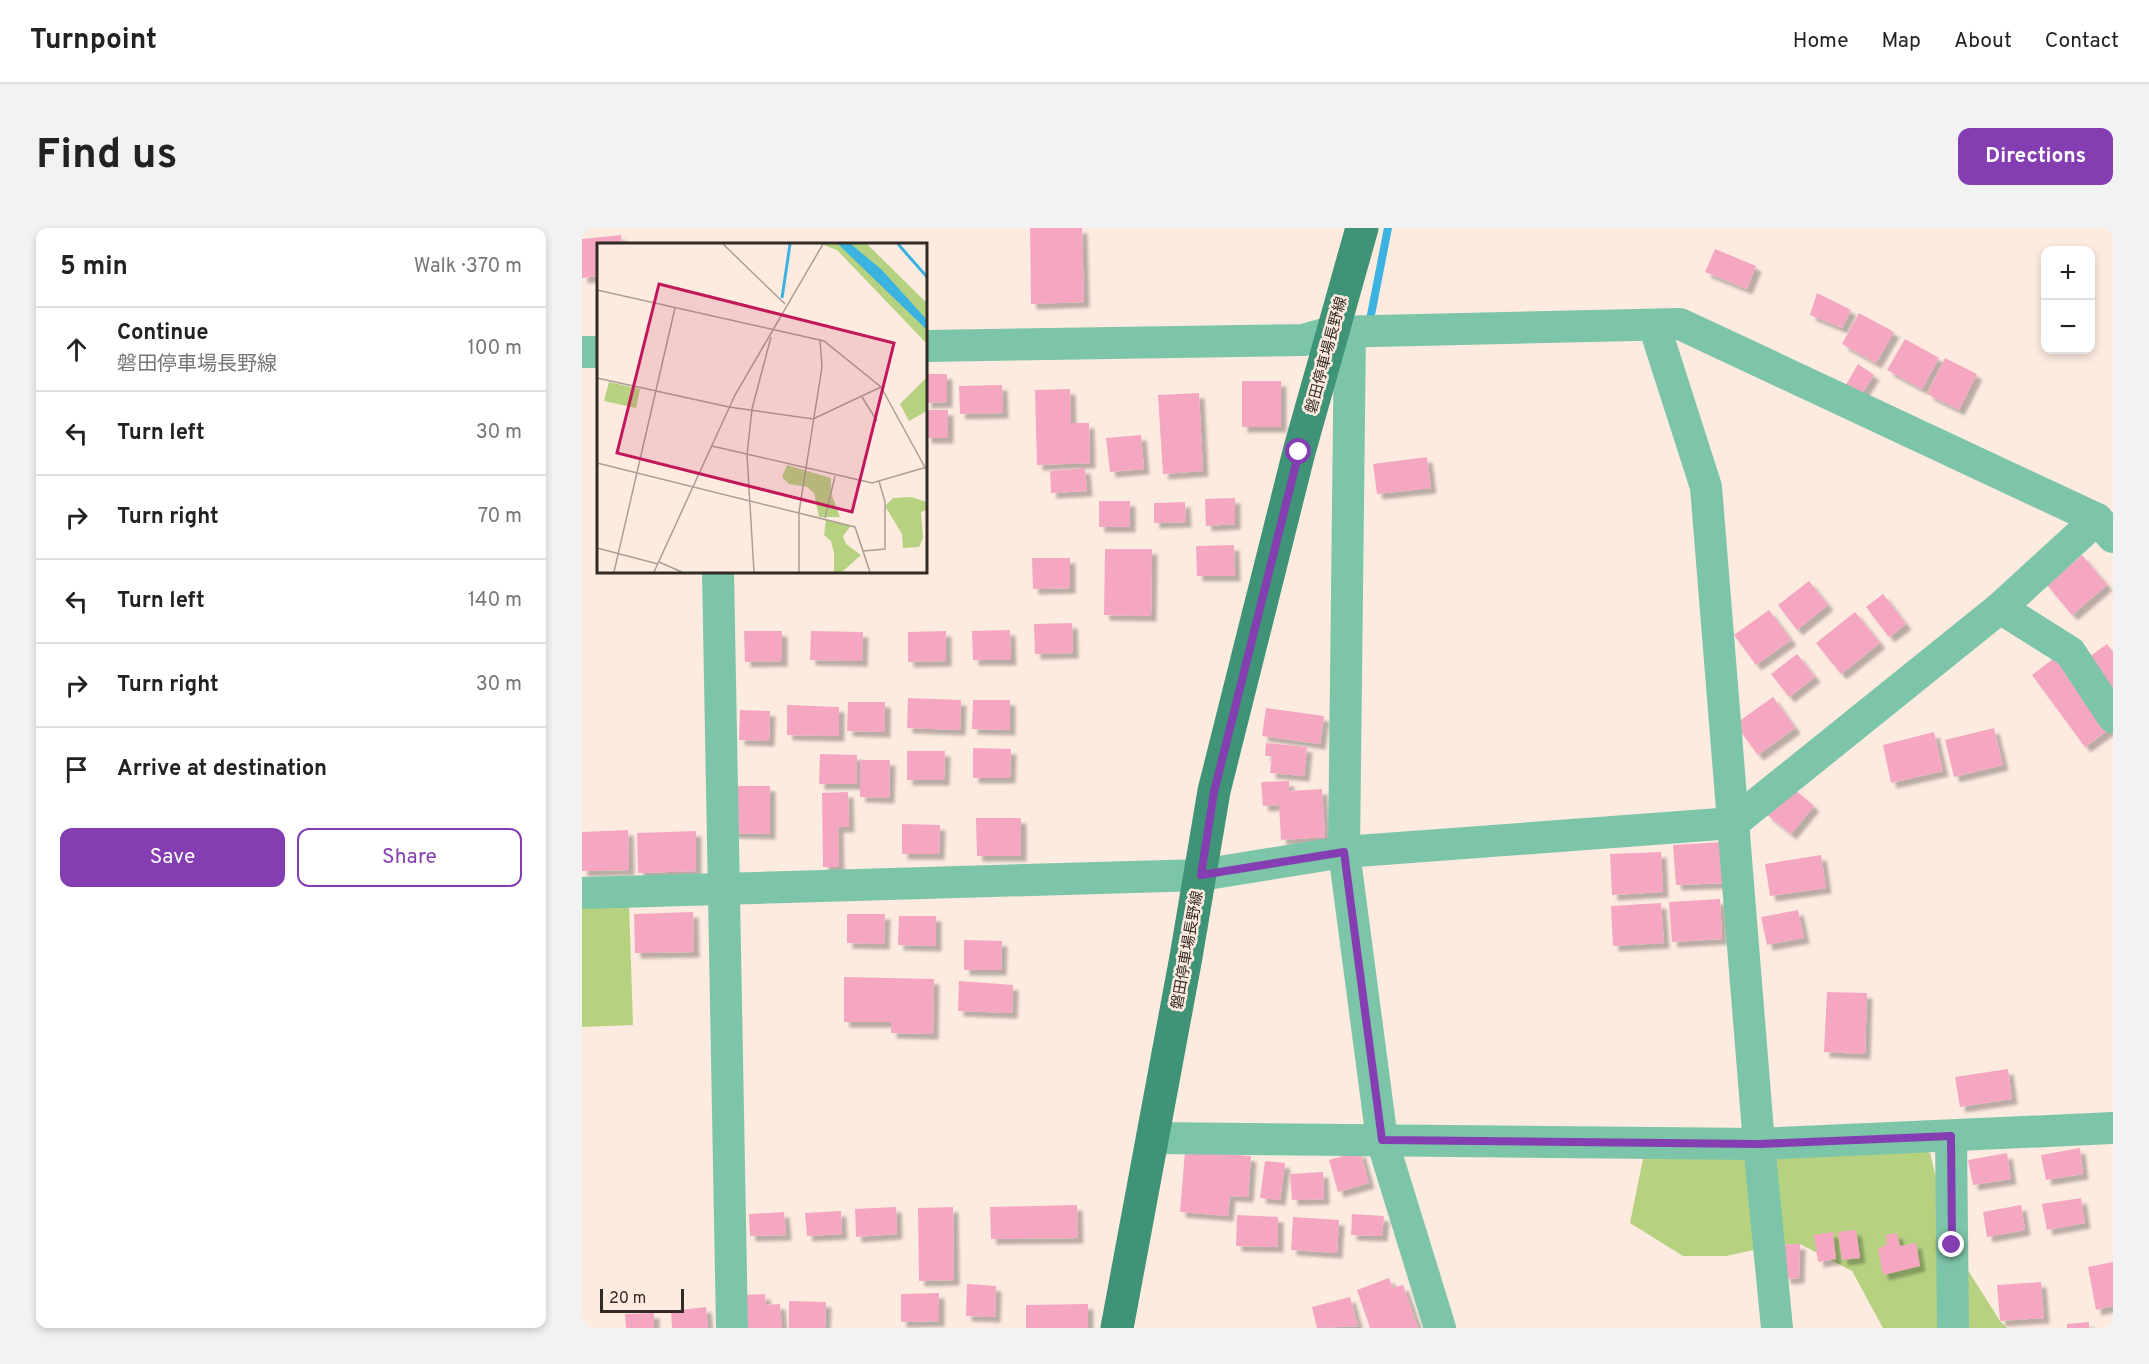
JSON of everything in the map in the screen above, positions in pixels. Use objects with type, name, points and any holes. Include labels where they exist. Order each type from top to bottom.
[{"type":"main road","name":"磐田停車場長野線","points":[[1117,1328],[1222,757],[1341,332],[1362,228]]},
{"type":"street","points":[[582,893],[1201,875],[1344,852],[1733,823],[2000,608],[2105,528],[1680,324],[1341,332],[1303,340],[927,346]]},
{"type":"street","points":[[1654,325],[1706,487],[1759,1144],[1777,1328]]},
{"type":"street","points":[[1341,332],[1344,852],[1382,1140],[1440,1328]]},
{"type":"street","points":[[718,573],[732,1328]]},
{"type":"street","points":[[2000,608],[2070,652],[2113,717]]},
{"type":"street","points":[[1152,1138],[1759,1144],[2113,1128]]},
{"type":"street","points":[[1951,1136],[1953,1328]]},
{"type":"green space","points":[[582,901],[629,902],[633,1025],[582,1027]]},
{"type":"green space","points":[[1887,1139],[1930,1153],[1952,1245],[2000,1321],[2007,1328],[1883,1328],[1852,1271],[1800,1244],[1777,1245],[1726,1256],[1683,1256],[1630,1223],[1646,1144]]},
{"type":"building","points":[[1030,228],[1082,228],[1084,302],[1031,304]]},
{"type":"building","points":[[621,235],[622,243],[597,243],[597,276],[582,278],[582,239]]},
{"type":"building","points":[[1715,249],[1756,266],[1747,289],[1705,272]]},
{"type":"building","points":[[1817,293],[1851,310],[1842,328],[1810,315]]},
{"type":"building","points":[[1859,313],[1894,332],[1876,363],[1842,344]]},
{"type":"building","points":[[1905,339],[1939,358],[1922,389],[1887,370]]},
{"type":"building","points":[[1945,358],[1977,374],[1959,410],[1927,394]]},
{"type":"building","points":[[1858,364],[1874,375],[1861,395],[1846,385]]},
{"type":"building","points":[[927,374],[947,374],[947,402],[927,403]]},
{"type":"building","points":[[1242,381],[1281,381],[1281,427],[1242,427]]},
{"type":"building","points":[[1002,385],[1003,413],[960,414],[959,386]]},
{"type":"building","points":[[1070,389],[1071,423],[1089,423],[1090,463],[1037,465],[1035,390]]},
{"type":"building","points":[[1199,393],[1203,471],[1163,474],[1158,395]]},
{"type":"building","points":[[927,410],[948,410],[948,438],[927,438]]},
{"type":"building","points":[[1141,435],[1144,469],[1110,472],[1106,438]]},
{"type":"building","points":[[1427,457],[1431,488],[1377,494],[1373,464]]},
{"type":"building","points":[[1085,468],[1087,491],[1051,493],[1050,471]]},
{"type":"building","points":[[1235,498],[1235,524],[1206,526],[1205,499]]},
{"type":"building","points":[[1099,501],[1130,501],[1130,527],[1099,527]]},
{"type":"building","points":[[1185,502],[1186,522],[1154,523],[1154,503]]},
{"type":"building","points":[[1234,545],[1235,576],[1197,576],[1196,546]]},
{"type":"building","points":[[1105,549],[1152,549],[1151,616],[1104,615]]},
{"type":"building","points":[[2082,555],[2107,585],[2072,615],[2047,585]]},
{"type":"building","points":[[1032,558],[1070,558],[1070,588],[1033,589]]},
{"type":"building","points":[[1809,581],[1828,605],[1797,630],[1778,605]]},
{"type":"building","points":[[1883,594],[1906,624],[1889,637],[1866,607]]},
{"type":"building","points":[[1769,610],[1791,640],[1756,665],[1734,635]]},
{"type":"building","points":[[1855,612],[1880,643],[1841,674],[1816,643]]},
{"type":"building","points":[[1072,623],[1073,653],[1035,654],[1034,624]]},
{"type":"building","points":[[1010,630],[1011,660],[973,660],[972,631]]},
{"type":"building","points":[[744,631],[782,631],[782,661],[745,662]]},
{"type":"building","points":[[811,631],[863,632],[862,661],[810,660]]},
{"type":"building","points":[[946,631],[946,661],[908,662],[908,632]]},
{"type":"building","points":[[2107,644],[2113,652],[2113,696],[2086,659]]},
{"type":"building","points":[[1797,654],[1815,677],[1789,697],[1771,674]]},
{"type":"building","points":[[2057,656],[2111,728],[2085,747],[2032,675]]},
{"type":"building","points":[[1773,697],[1795,728],[1758,755],[1735,724]]},
{"type":"building","points":[[908,698],[961,700],[960,730],[907,728]]},
{"type":"building","points":[[973,700],[1010,700],[1010,730],[972,729]]},
{"type":"building","points":[[848,702],[885,702],[885,732],[847,731]]},
{"type":"building","points":[[787,705],[839,707],[839,736],[787,735]]},
{"type":"building","points":[[1266,708],[1324,716],[1320,744],[1262,736]]},
{"type":"building","points":[[740,710],[770,711],[769,741],[739,740]]},
{"type":"building","points":[[1994,728],[2003,765],[1954,777],[1945,740]]},
{"type":"building","points":[[1934,732],[1943,771],[1891,783],[1883,745]]},
{"type":"building","points":[[1266,743],[1307,747],[1304,776],[1270,773],[1272,756],[1265,756]]},
{"type":"building","points":[[973,748],[1011,749],[1010,778],[973,778]]},
{"type":"building","points":[[907,751],[945,751],[944,780],[907,780]]},
{"type":"building","points":[[820,754],[857,755],[857,784],[819,784]]},
{"type":"building","points":[[860,760],[890,760],[889,798],[860,797]]},
{"type":"building","points":[[1289,781],[1289,791],[1322,789],[1325,837],[1281,840],[1279,805],[1263,806],[1261,782]]},
{"type":"building","points":[[732,786],[770,786],[770,834],[732,833]]},
{"type":"building","points":[[1790,786],[1814,806],[1791,834],[1766,814]]},
{"type":"building","points":[[848,792],[849,827],[838,827],[839,867],[823,867],[822,793]]},
{"type":"building","points":[[976,818],[1021,818],[1021,856],[977,856]]},
{"type":"building","points":[[902,824],[940,825],[939,854],[902,854]]},
{"type":"building","points":[[628,830],[629,870],[582,871],[582,832]]},
{"type":"building","points":[[696,831],[696,871],[638,873],[637,833]]},
{"type":"building","points":[[1724,842],[1726,883],[1676,885],[1673,845]]},
{"type":"building","points":[[1661,852],[1663,892],[1612,895],[1610,854]]},
{"type":"building","points":[[1821,855],[1826,888],[1770,896],[1765,864]]},
{"type":"building","points":[[1720,899],[1722,939],[1672,942],[1669,902]]},
{"type":"building","points":[[1661,903],[1664,943],[1613,946],[1611,906]]},
{"type":"building","points":[[1798,910],[1804,938],[1767,945],[1761,917]]},
{"type":"building","points":[[693,912],[694,952],[635,953],[634,914]]},
{"type":"building","points":[[847,914],[885,914],[884,944],[847,943]]},
{"type":"building","points":[[899,916],[936,916],[936,946],[898,945]]},
{"type":"building","points":[[964,940],[1002,941],[1001,970],[964,970]]},
{"type":"building","points":[[844,977],[934,979],[933,1034],[891,1033],[891,1022],[844,1022]]},
{"type":"building","points":[[959,981],[1013,985],[1012,1013],[958,1011]]},
{"type":"building","points":[[1827,992],[1867,993],[1865,1054],[1824,1052]]},
{"type":"building","points":[[2008,1069],[2012,1099],[1960,1107],[1955,1077]]},
{"type":"building","points":[[2080,1148],[2083,1174],[2046,1180],[2041,1155]]},
{"type":"building","points":[[1185,1151],[1251,1156],[1248,1197],[1230,1196],[1228,1216],[1180,1212]]},
{"type":"building","points":[[1360,1151],[1369,1183],[1338,1192],[1329,1160]]},
{"type":"building","points":[[2007,1153],[2011,1179],[1973,1185],[1968,1160]]},
{"type":"building","points":[[1265,1161],[1285,1163],[1280,1200],[1260,1198]]},
{"type":"building","points":[[1323,1172],[1324,1199],[1292,1200],[1290,1174]]},
{"type":"building","points":[[2081,1198],[2085,1223],[2047,1230],[2042,1204]]},
{"type":"building","points":[[1077,1205],[1078,1238],[991,1239],[990,1207]]},
{"type":"building","points":[[2021,1205],[2025,1230],[1987,1237],[1983,1212]]},
{"type":"building","points":[[896,1207],[897,1234],[856,1237],[855,1209]]},
{"type":"building","points":[[953,1207],[954,1280],[919,1281],[918,1208]]},
{"type":"building","points":[[841,1211],[842,1234],[807,1236],[805,1213]]},
{"type":"building","points":[[784,1212],[786,1235],[750,1236],[749,1214]]},
{"type":"building","points":[[1352,1214],[1384,1216],[1382,1236],[1351,1235]]},
{"type":"building","points":[[1237,1215],[1278,1217],[1278,1247],[1236,1246]]},
{"type":"building","points":[[1293,1217],[1339,1220],[1337,1253],[1291,1250]]},
{"type":"building","points":[[1856,1230],[1860,1258],[1842,1260],[1838,1232]]},
{"type":"building","points":[[1833,1232],[1836,1259],[1818,1262],[1814,1235]]},
{"type":"building","points":[[1897,1233],[1900,1246],[1916,1243],[1920,1266],[1883,1275],[1878,1249],[1887,1244],[1886,1235]]},
{"type":"building","points":[[1800,1244],[1799,1278],[1786,1279],[1777,1245]]},
{"type":"building","points":[[2113,1262],[2113,1306],[2096,1310],[2088,1267]]},
{"type":"building","points":[[1389,1278],[1393,1288],[1403,1285],[1418,1328],[1370,1328],[1357,1290]]},
{"type":"building","points":[[2041,1282],[2044,1318],[2000,1321],[1997,1285]]},
{"type":"building","points":[[967,1284],[996,1286],[995,1317],[966,1316]]},
{"type":"building","points":[[939,1293],[939,1321],[901,1322],[901,1294]]},
{"type":"building","points":[[765,1294],[766,1305],[780,1304],[782,1328],[746,1328],[744,1295]]},
{"type":"building","points":[[1350,1297],[1358,1326],[1317,1328],[1312,1307]]},
{"type":"building","points":[[789,1301],[826,1302],[825,1328],[789,1328]]},
{"type":"building","points":[[1088,1304],[1088,1328],[1026,1328],[1026,1305]]},
{"type":"building","points":[[706,1307],[708,1328],[672,1328],[671,1311]]},
{"type":"building","points":[[654,1313],[654,1328],[626,1328],[625,1314]]},
{"type":"building","points":[[2089,1322],[2089,1328],[2067,1328],[2067,1324]]},
{"type":"waterway","points":[[1369,325],[1388,228]]},
{"type":"route","points":[[1299,452],[1214,792],[1201,875],[1344,852],[1382,1140],[1759,1144],[1951,1136],[1952,1245]]}]
